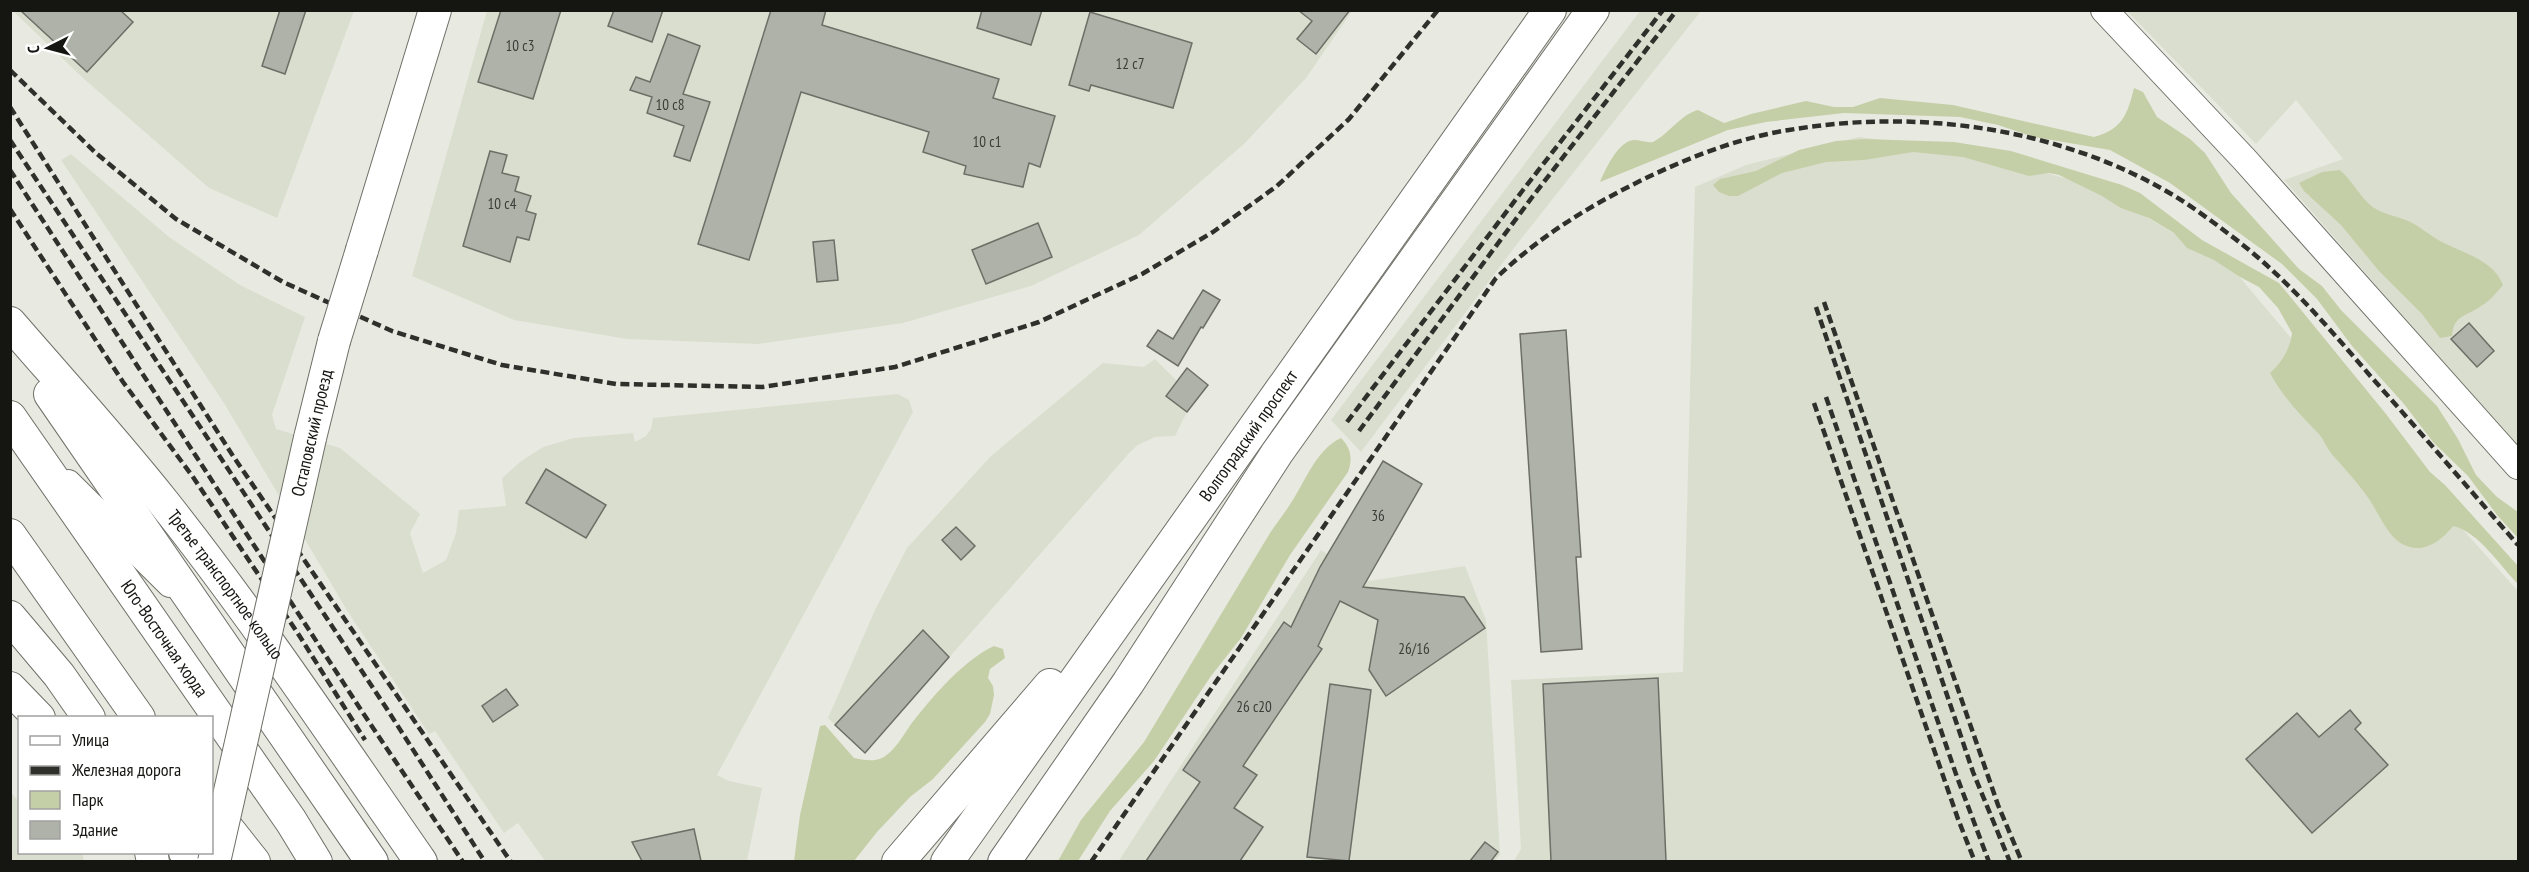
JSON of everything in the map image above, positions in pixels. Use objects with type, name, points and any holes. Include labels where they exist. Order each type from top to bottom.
[{"type":"main road","name":"Остаповский проезд","points":[[214,861],[334,341],[435,10]]},
{"type":"main road","name":"Волгоградский проспект","points":[[947,861],[1550,10]]},
{"type":"main road","name":"Волгоградский проспект","points":[[1004,861],[1128,683],[1277,453],[1593,10]]},
{"type":"main road","name":"Третье транспортное кольцо","points":[[10,323],[166,504],[287,669],[421,861]]},
{"type":"main road","points":[[10,336],[372,861]]},
{"type":"main road","name":"Юго-Восточная хорда","points":[[10,417],[37,452],[285,811],[316,861]]},
{"type":"main road","points":[[10,535],[138,716]]},
{"type":"main road","points":[[898,861],[1174,542]]},
{"type":"main road","points":[[10,617],[59,675],[88,716]]},
{"type":"main road","points":[[10,688],[38,716]]},
{"type":"main road","points":[[213,810],[254,861]]},
{"type":"street","points":[[2104,10],[2246,160],[2518,466]]},
{"type":"street","points":[[37,452],[202,616]]},
{"type":"street","points":[[10,606],[59,675]]},
{"type":"shaded area","points":[[13,11],[354,11],[277,218],[209,188],[83,78]]},
{"type":"shaded area","points":[[487,11],[1352,11],[1306,78],[1245,143],[1139,235],[1031,286],[903,323],[758,344],[627,339],[514,320],[412,276]]},
{"type":"shaded area","points":[[1640,11],[1701,11],[1517,244],[1361,452],[1331,420]]},
{"type":"shaded area","points":[[2127,11],[2518,11],[2518,447],[2284,180],[2343,159],[2296,100],[2256,144]]},
{"type":"shaded area","points":[[1859,137],[1968,151],[2096,187],[2232,268],[2290,337],[2518,591],[2518,861],[1514,861],[1521,849],[1511,680],[1683,672],[1695,187],[1746,165]]},
{"type":"shaded area","points":[[71,154],[169,237],[240,285],[305,317],[272,415],[276,429],[340,448],[420,514],[410,533],[423,573],[446,560],[456,533],[459,510],[506,506],[502,478],[520,462],[543,447],[574,438],[633,433],[635,442],[646,436],[651,429],[653,418],[898,394],[909,400],[913,412],[717,775],[729,781],[762,788],[747,861],[545,861],[518,823],[504,833],[435,731],[429,734],[348,612],[224,403],[61,160]]},
{"type":"shaded area","points":[[1155,359],[1177,381],[1166,396],[1187,412],[1175,436],[1155,437],[1131,451],[865,753],[828,718],[875,610],[907,548],[991,456],[1103,363],[1144,367]]},
{"type":"shaded area","points":[[1321,550],[1369,581],[1465,566],[1486,620],[1500,855],[1495,861],[1118,862]]},
{"type":"shaded area","points":[[11,793],[18,801],[18,854],[82,854],[84,861],[11,861]]},
{"type":"green space","points":[[2134,88],[2143,92],[2157,117],[2190,139],[2205,153],[2231,193],[2299,269],[2322,286],[2341,310],[2437,406],[2458,439],[2476,475],[2497,497],[2518,512],[2518,538],[2497,515],[2468,476],[2433,442],[2404,404],[2352,346],[2317,299],[2282,264],[2170,183],[2110,150],[2034,137],[1998,125],[1960,117],[1844,113],[1766,122],[1728,130],[1600,182],[1613,157],[1623,145],[1634,140],[1653,142],[1686,116],[1698,110],[1724,123],[1806,101],[1834,107],[1853,107],[1880,98],[1953,105],[2094,137],[2111,130],[2122,120]]},
{"type":"green space","points":[[1864,139],[1954,142],[2011,151],[2122,185],[2140,193],[2202,240],[2279,283],[2386,414],[2430,472],[2445,485],[2518,566],[2518,584],[2480,542],[2462,529],[2453,526],[2440,539],[2423,548],[2410,547],[2396,540],[2365,493],[2331,453],[2319,434],[2286,398],[2270,373],[2285,355],[2292,333],[2278,308],[2259,287],[2214,260],[2187,248],[2174,233],[2149,218],[2121,208],[2059,175],[2049,173],[2029,176],[1963,157],[1913,152],[1864,160],[1826,162],[1782,173],[1738,196],[1729,196],[1719,192],[1713,185],[1720,179],[1756,171],[1799,150],[1836,141]]},
{"type":"green space","points":[[2340,170],[2374,208],[2404,219],[2440,241],[2476,258],[2498,276],[2503,285],[2487,302],[2458,320],[2452,336],[2440,338],[2422,314],[2379,271],[2341,225],[2304,191],[2299,183],[2322,172]]},
{"type":"green space","points":[[1341,438],[1350,454],[1348,472],[1290,555],[1241,638],[1211,676],[1154,761],[1110,811],[1078,861],[1058,861],[1081,820],[1144,742],[1311,468],[1324,450]]},
{"type":"green space","points":[[994,646],[1003,649],[1005,658],[990,669],[988,678],[993,686],[994,695],[990,714],[933,779],[910,797],[854,861],[794,861],[800,815],[820,726],[825,725],[854,758],[872,760],[882,758],[896,745],[915,719],[951,678],[972,660]]},
{"type":"building","points":[[20,10],[120,10],[133,22],[87,72]]},
{"type":"building","points":[[280,10],[306,10],[285,74],[262,66]]},
{"type":"building","points":[[501,10],[561,10],[533,99],[478,82]]},
{"type":"building","points":[[614,10],[663,10],[652,42],[608,26]]},
{"type":"building","points":[[771,10],[826,10],[822,25],[999,79],[993,98],[1055,116],[1040,167],[1029,163],[1023,187],[964,174],[966,166],[923,152],[929,132],[801,92],[749,260],[698,244]]},
{"type":"building","points":[[982,10],[1042,10],[1031,45],[977,28]]},
{"type":"building","points":[[1298,10],[1350,10],[1316,54],[1297,39],[1312,21]]},
{"type":"building","points":[[1090,12],[1192,43],[1173,108],[1091,85],[1089,91],[1069,85]]},
{"type":"building","points":[[668,34],[700,46],[683,94],[710,102],[690,161],[674,156],[684,126],[647,113],[652,97],[630,90],[636,77],[650,82]]},
{"type":"building","points":[[490,151],[507,155],[502,173],[519,177],[515,191],[531,196],[526,211],[536,214],[529,240],[517,237],[510,262],[463,246]]},
{"type":"building","points":[[1038,223],[1052,257],[986,284],[972,250]]},
{"type":"building","points":[[834,240],[838,280],[817,282],[813,242]]},
{"type":"building","points":[[1203,290],[1220,300],[1178,366],[1147,346],[1158,330],[1173,339]]},
{"type":"building","points":[[2469,323],[2494,351],[2477,367],[2451,339]]},
{"type":"building","points":[[1566,330],[1581,557],[1576,557],[1582,649],[1541,652],[1520,334]]},
{"type":"building","points":[[1187,368],[1208,385],[1187,412],[1166,396]]},
{"type":"building","points":[[1383,461],[1422,484],[1363,587],[1464,597],[1485,628],[1386,696],[1369,670],[1378,620],[1340,601],[1318,646],[1322,649],[1243,766],[1257,775],[1234,808],[1263,827],[1240,861],[1146,861],[1200,782],[1183,770],[1284,622],[1291,627],[1320,567]]},
{"type":"building","points":[[546,469],[606,505],[586,538],[526,503]]},
{"type":"building","points":[[956,527],[975,546],[961,560],[942,540]]},
{"type":"building","points":[[923,630],[949,657],[865,753],[835,725]]},
{"type":"building","points":[[1658,678],[1666,861],[1551,861],[1543,684]]},
{"type":"building","points":[[1330,684],[1371,690],[1349,861],[1307,857]]},
{"type":"building","points":[[506,689],[518,705],[493,722],[482,706]]},
{"type":"building","points":[[2350,710],[2361,723],[2355,729],[2388,765],[2312,833],[2246,759],[2297,713],[2319,737]]},
{"type":"building","points":[[694,829],[701,861],[642,861],[632,842]]},
{"type":"building","points":[[1485,842],[1498,852],[1491,861],[1470,861]]},
{"type":"railway","points":[[10,70],[97,154],[176,219],[283,282],[392,331],[502,365],[616,384],[762,387],[895,367],[1039,322],[1142,274],[1213,232],[1277,186],[1349,119],[1438,10]]},
{"type":"railway","points":[[1347,422],[1663,10]]},
{"type":"railway","points":[[1359,431],[1533,196],[1677,10]]},
{"type":"railway","points":[[10,107],[233,456],[511,862]]},
{"type":"railway","points":[[1091,862],[1496,278],[1548,235],[1624,189],[1697,156],[1733,143],[1770,134],[1836,124],[1883,121],[1979,128],[2072,149],[2116,166],[2159,187],[2222,229],[2269,267],[2340,341],[2518,545]]},
{"type":"railway","points":[[10,140],[385,706],[485,862]]},
{"type":"railway","points":[[10,170],[363,713],[463,862]]},
{"type":"railway","points":[[10,209],[123,382],[193,477],[297,632],[365,740]]},
{"type":"railway","points":[[1824,302],[1998,805],[2022,862]]},
{"type":"railway","points":[[1816,307],[1973,772],[2010,862]]},
{"type":"railway","points":[[1826,397],[1957,777],[1989,862]]},
{"type":"railway","points":[[1814,403],[1958,819],[1975,862]]}]
